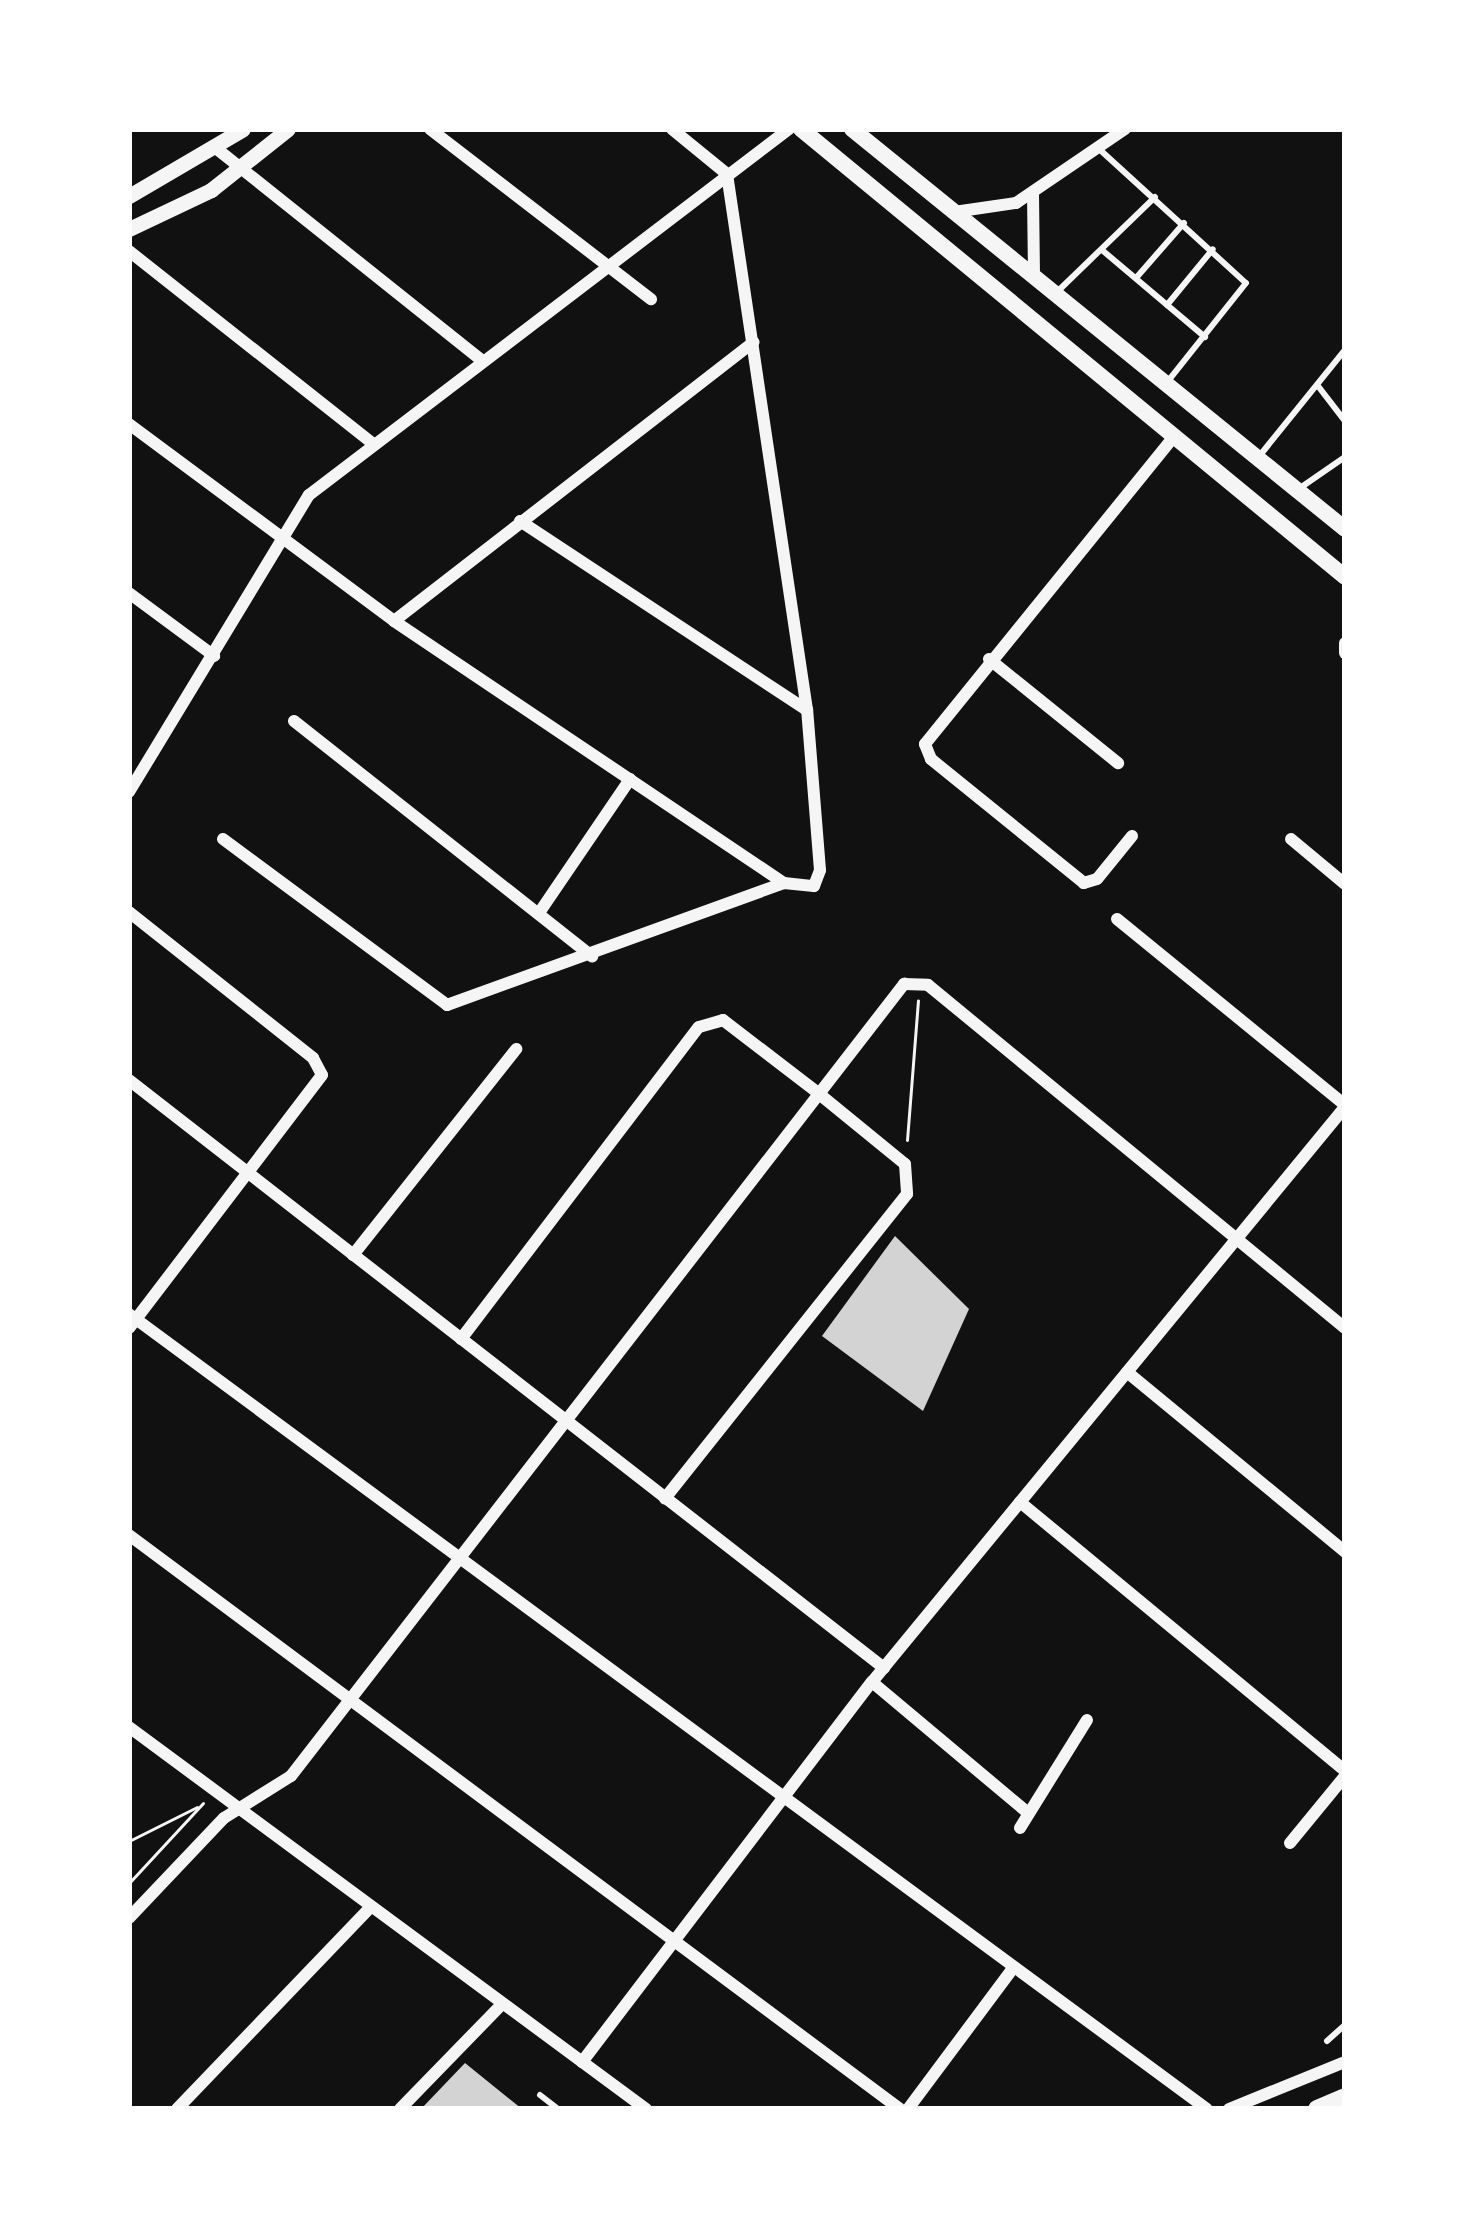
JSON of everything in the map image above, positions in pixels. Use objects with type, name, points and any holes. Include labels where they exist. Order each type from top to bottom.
[{"type":"main road","points":[[801,129],[1345,577]]},
{"type":"main road","points":[[852,129],[1345,529]]},
{"type":"main road","points":[[1317,2109],[1345,2097]]},
{"type":"street","points":[[129,196],[217,149],[242,129]]},
{"type":"street","points":[[129,229],[243,170],[288,129]]},
{"type":"street","points":[[430,129],[651,299]]},
{"type":"street","points":[[129,424],[394,621],[784,883],[805,890],[820,878],[807,710],[728,174],[672,129]]},
{"type":"street","points":[[129,792],[309,495],[604,263],[789,129]]},
{"type":"street","points":[[953,212],[998,210],[1033,194],[1124,129]]},
{"type":"street","points":[[217,149],[480,359]]},
{"type":"street","points":[[1033,194],[1034,278]]},
{"type":"street","points":[[129,251],[372,443]]},
{"type":"street","points":[[394,621],[754,342]]},
{"type":"street","points":[[1132,836],[1097,879],[1084,883],[932,759],[927,735],[1174,437]]},
{"type":"street","points":[[520,520],[807,710]]},
{"type":"street","points":[[129,592],[214,656]]},
{"type":"street","points":[[1345,644],[1345,653]]},
{"type":"street","points":[[989,659],[1118,764]]},
{"type":"street","points":[[294,722],[592,956]]},
{"type":"street","points":[[129,761],[144,773]]},
{"type":"street","points":[[539,913],[630,779]]},
{"type":"street","points":[[223,839],[438,1004],[466,1004],[784,883]]},
{"type":"street","points":[[1292,839],[1345,884]]},
{"type":"street","points":[[129,912],[319,1063],[320,1081],[131,1320],[459,1558],[1188,2104],[1207,2109]]},
{"type":"street","points":[[582,2062],[872,1682],[1345,1106],[1118,919]]},
{"type":"street","points":[[129,1918],[238,1808],[291,1776],[898,990],[919,980],[1345,1328]]},
{"type":"street","points":[[461,1339],[699,1027],[723,1021],[818,1093],[905,1164],[903,1204],[665,1498]]},
{"type":"street","points":[[353,1255],[516,1049]]},
{"type":"street","points":[[129,1080],[884,1668]]},
{"type":"street","points":[[1126,1372],[1345,1552]]},
{"type":"street","points":[[1020,1502],[1345,1774],[1290,1843]]},
{"type":"street","points":[[129,1535],[904,2109],[1011,1971]]},
{"type":"street","points":[[872,1682],[1026,1811]]},
{"type":"street","points":[[1020,1828],[1026,1811],[1087,1720]]},
{"type":"street","points":[[129,1726],[646,2109]]},
{"type":"street","points":[[177,2109],[371,1907]]},
{"type":"street","points":[[400,2109],[502,2004]]},
{"type":"street","points":[[1229,2109],[1345,2062]]},
{"type":"lane","points":[[1099,148],[1214,249],[1246,284],[1166,384]]},
{"type":"lane","points":[[1055,294],[1155,197]]},
{"type":"lane","points":[[1136,278],[1184,223]]},
{"type":"lane","points":[[1101,249],[1204,337]]},
{"type":"lane","points":[[1167,305],[1214,249]]},
{"type":"lane","points":[[1258,458],[1345,350]]},
{"type":"lane","points":[[1318,386],[1345,421]]},
{"type":"lane","points":[[1297,490],[1345,457]]},
{"type":"lane","points":[[1327,2041],[1345,2025]]},
{"type":"lane","points":[[539,2095],[558,2109]]},
{"type":"path","points":[[905,1164],[919,980]]},
{"type":"path","points":[[129,1840],[203,1805],[129,1883]]},
{"type":"building","points":[[895,1236],[969,1309],[923,1411],[822,1336]]},
{"type":"building","points":[[465,2063],[507,2097],[522,2109],[421,2109]]}]
